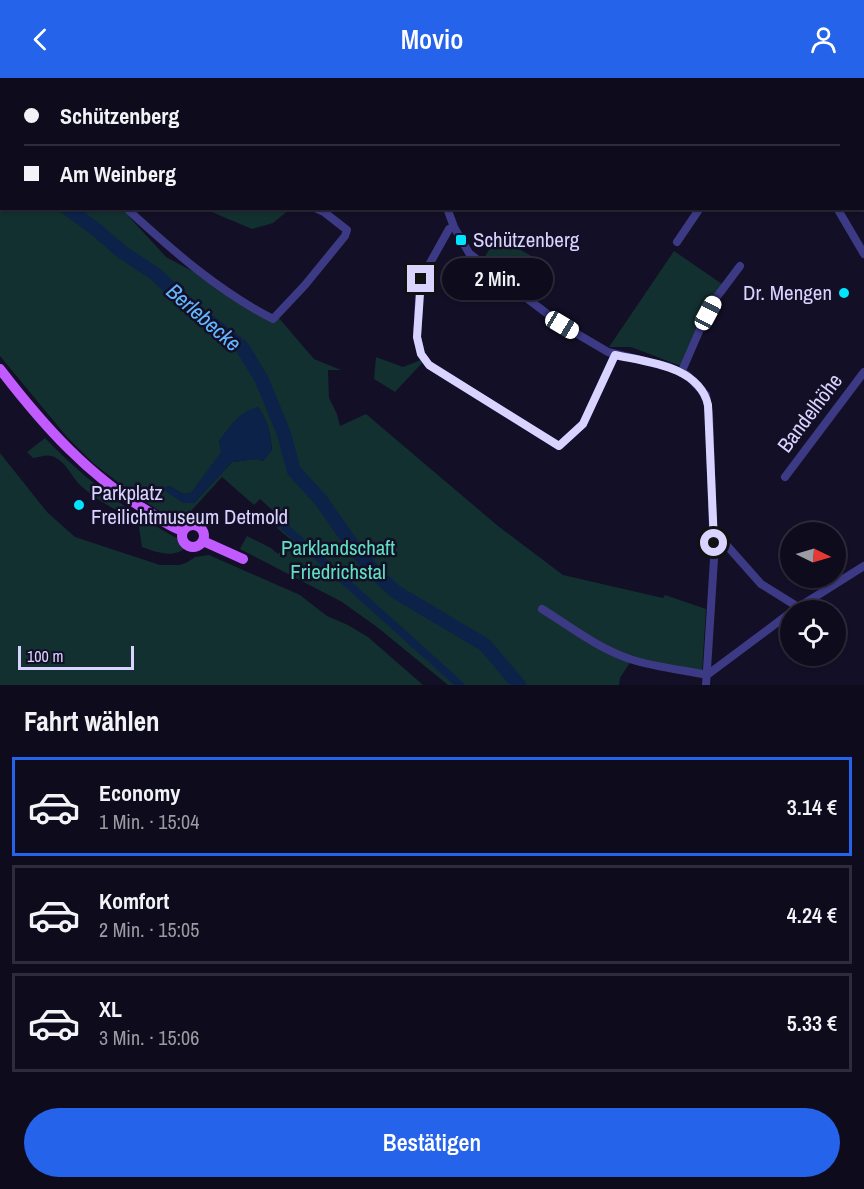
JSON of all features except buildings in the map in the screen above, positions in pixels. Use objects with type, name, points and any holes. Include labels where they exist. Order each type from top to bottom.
[{"type":"main road","points":[[0,369],[60,442],[107,484],[183,531],[184,541],[189,546],[199,546],[203,541],[243,559]]},
{"type":"street","points":[[128,210],[215,284],[273,319],[305,285],[345,236],[347,230],[320,210]]},
{"type":"street","points":[[448,210],[453,227],[469,253],[562,325],[615,355],[669,367],[687,375],[706,395],[714,559],[706,685]]},
{"type":"street","points":[[676,242],[699,210]]},
{"type":"street","points":[[838,210],[864,254]]},
{"type":"street","points":[[453,227],[443,237],[420,281],[417,337],[421,354],[429,365],[559,446],[583,424],[615,355]]},
{"type":"street","points":[[681,373],[716,298],[740,266]]},
{"type":"street","name":"Bandelhöhe","points":[[785,477],[864,372]]},
{"type":"street","points":[[713,537],[722,540],[761,584],[781,600]]},
{"type":"street","points":[[810,600],[864,566]]},
{"type":"street","points":[[542,609],[621,656],[634,661],[707,675],[780,620]]},
{"type":"green space","name":"Parklandschaft Friedrichstal","points":[[0,210],[123,210],[166,257],[278,317],[314,359],[341,370],[328,370],[329,398],[340,426],[366,414],[498,526],[563,575],[663,598],[665,595],[706,609],[702,672],[631,661],[620,678],[619,685],[448,685],[377,627],[342,602],[240,549],[247,536],[278,554],[285,546],[296,556],[302,549],[277,528],[279,525],[276,522],[280,517],[260,499],[254,505],[222,477],[183,523],[161,512],[128,490],[93,463],[67,437],[0,356]],"holes":[[[258,407],[264,417],[272,449],[263,461],[257,459],[232,462],[194,503],[184,503],[163,489],[169,486],[183,494],[191,493],[222,452],[219,441]]]},
{"type":"green space","points":[[207,210],[289,210],[273,223],[252,229]]},
{"type":"green space","points":[[497,236],[533,257],[517,288],[483,260]]},
{"type":"green space","points":[[674,251],[722,284],[681,366],[631,347],[609,347]]},
{"type":"green space","points":[[376,357],[403,367],[421,360],[422,363],[395,392],[374,379]]},
{"type":"green space","points":[[45,438],[109,495],[182,541],[184,549],[169,554],[142,547],[138,521],[91,495],[60,460],[50,456],[33,458],[27,452]]},
{"type":"green space","points":[[0,453],[47,512],[75,537],[160,565],[179,565],[195,557],[209,555],[300,595],[327,616],[368,637],[423,685],[0,685]]},
{"type":"water","points":[[258,407],[268,427],[272,450],[263,461],[257,459],[232,462],[194,503],[184,503],[162,489],[169,486],[183,494],[191,493],[221,452],[219,441],[227,430],[240,416]]},
{"type":"waterway","name":"Berlebecke","points":[[70,210],[122,252],[154,273],[193,309],[242,347],[262,380],[284,434],[294,471],[320,499],[355,549],[375,573],[396,592],[485,645],[519,685]]},
{"type":"waterway","points":[[278,521],[460,685]]},
{"type":"place","name":"Schützenberg","points":[[461,240]]},
{"type":"place","name":"Dr. Mengen","points":[[844,293]]},
{"type":"place","name":"Parkplatz Freilichtmuseum Detmold","points":[[79,505]]},
{"type":"route","points":[[421,279],[417,337],[421,354],[429,365],[559,446],[583,424],[615,355],[669,367],[687,375],[706,395],[708,405],[714,543]]}]
